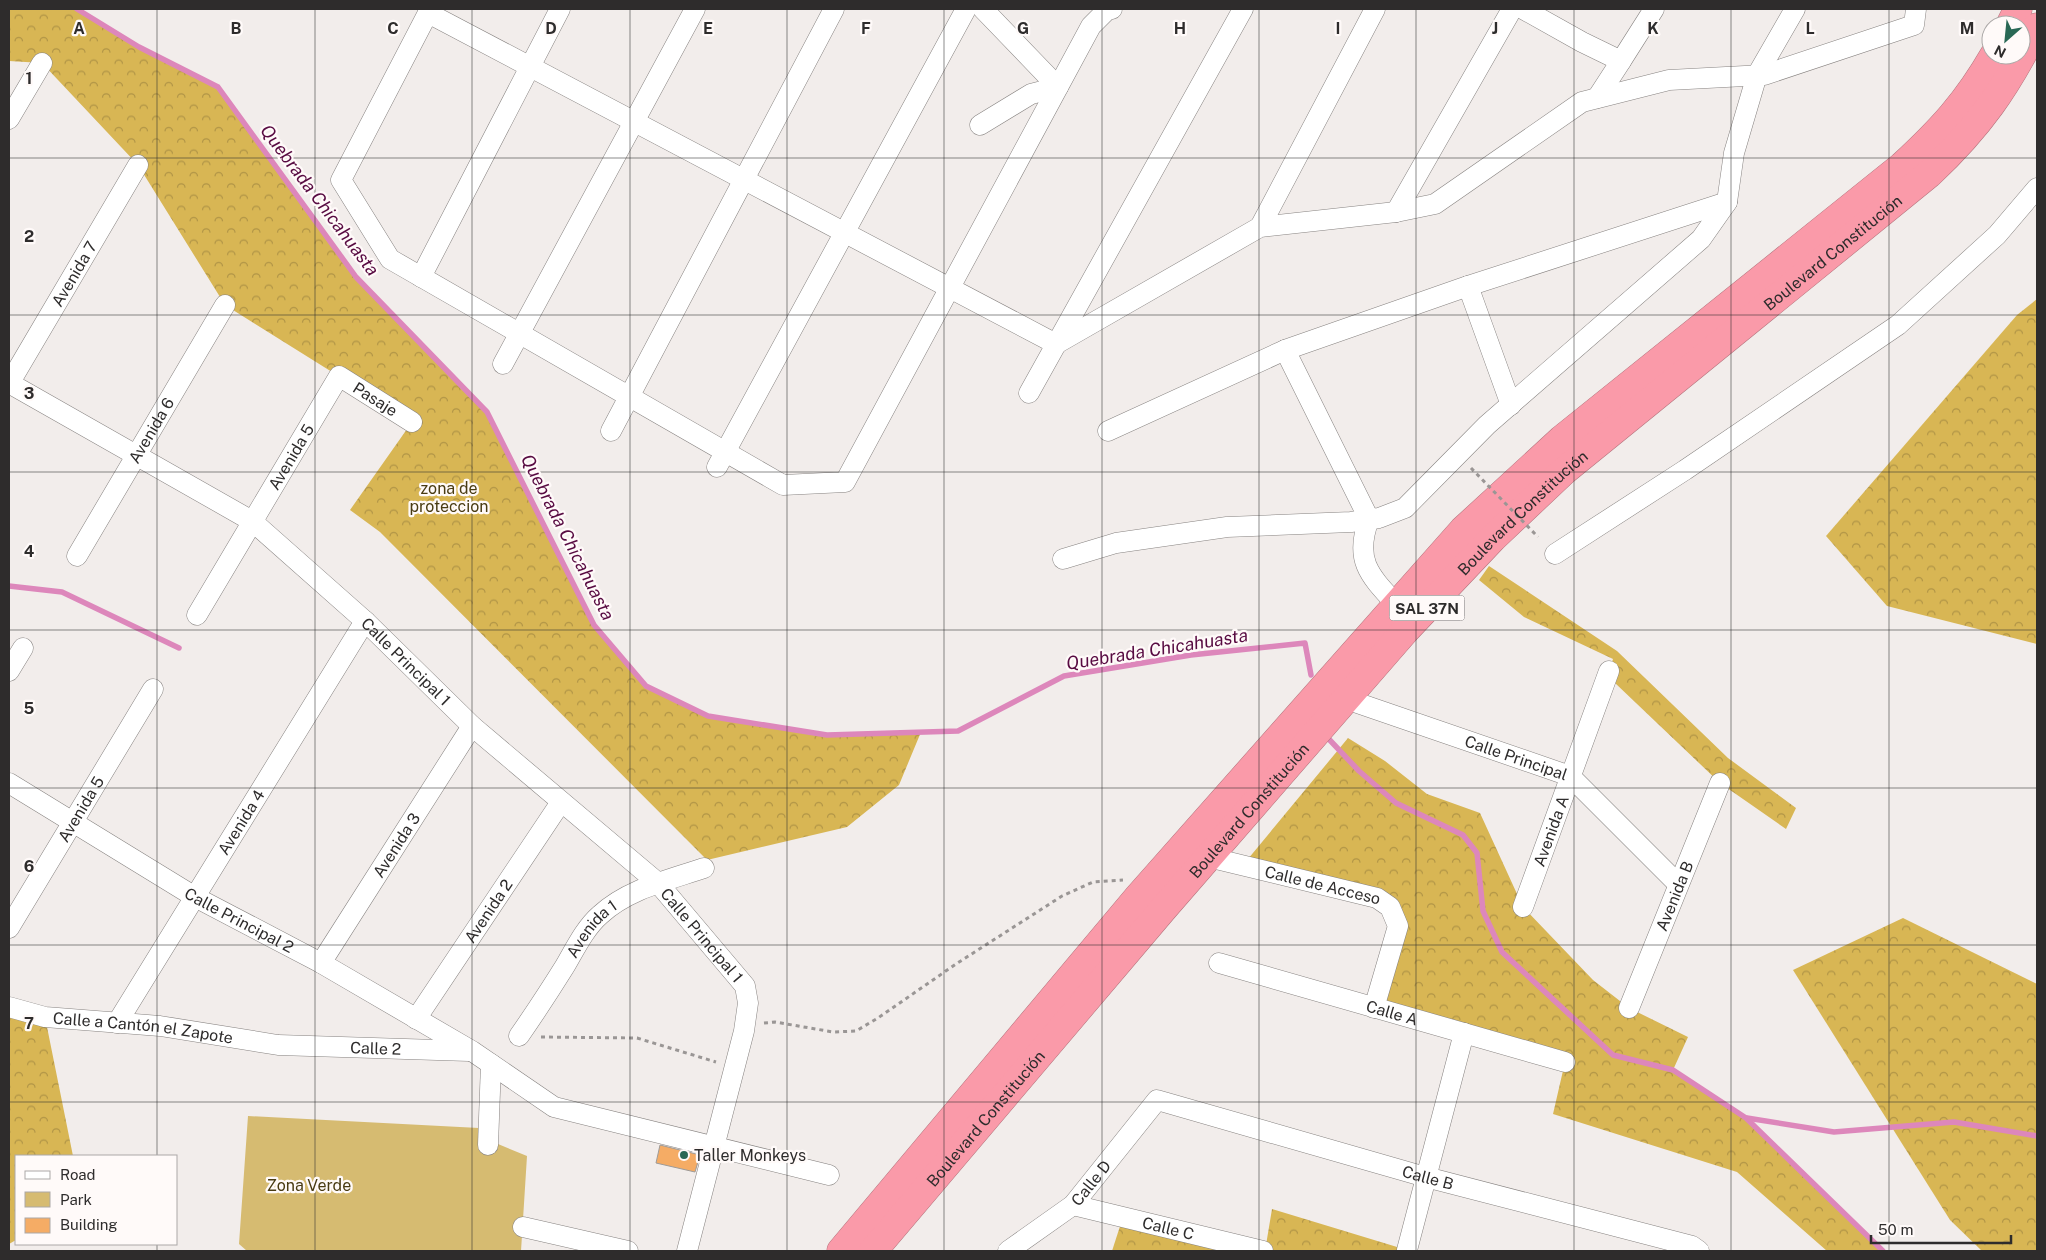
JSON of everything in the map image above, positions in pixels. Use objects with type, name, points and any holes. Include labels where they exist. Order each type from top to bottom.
[{"type":"highway","name":"Boulevard Constitución","points":[[873,1251],[1208,857],[1405,631],[1492,538],[1564,471],[1929,174],[1970,132],[1993,104],[2014,71],[2037,27]]},
{"type":"highway","name":"Boulevard Constitución","points":[[841,1251],[1154,879],[1462,530],[1562,439],[1902,166],[1936,135],[1968,97],[1988,65]]},
{"type":"street","points":[[421,277],[560,9]]},
{"type":"street","points":[[504,364],[695,9]]},
{"type":"street","points":[[611,431],[834,9]]},
{"type":"street","points":[[721,460],[966,9]]},
{"type":"street","points":[[983,9],[1058,86]]},
{"type":"street","points":[[1056,344],[949,288],[844,233],[530,67],[429,11],[341,180],[390,259],[629,397],[721,460],[783,485],[845,482],[949,288],[1091,26],[1107,10],[1112,9]]},
{"type":"street","points":[[1029,393],[1243,9]]},
{"type":"street","points":[[1260,226],[1376,9]]},
{"type":"street","points":[[1396,212],[1512,9]]},
{"type":"street","points":[[1523,9],[1621,61]]},
{"type":"street","points":[[1596,98],[1654,9]]},
{"type":"street","points":[[1063,559],[1116,543],[1227,527],[1379,518],[1405,508],[1487,425],[1702,239],[1727,202],[1734,153],[1757,76],[1795,9]]},
{"type":"street","points":[[1056,344],[1260,226],[1396,212],[1436,204],[1582,102],[1669,80],[1764,75],[1914,25],[1916,9]]},
{"type":"street","points":[[9,119],[42,63]]},
{"type":"street","points":[[980,125],[1030,94],[1058,86]]},
{"type":"street","name":"Avenida 7","points":[[9,383],[138,165]]},
{"type":"street","points":[[1555,554],[1685,470],[1898,325],[1997,236],[2037,188]]},
{"type":"street","points":[[1108,432],[1285,350],[1468,286],[1727,202]]},
{"type":"street","points":[[1468,286],[1511,405]]},
{"type":"street","name":"Avenida 6","points":[[77,556],[225,305]]},
{"type":"street","points":[[1285,350],[1369,519],[1362,537],[1363,557],[1372,578],[1396,604]]},
{"type":"street","name":"Pasaje","points":[[339,376],[412,422]]},
{"type":"street","name":"Avenida 5","points":[[196,615],[339,376]]},
{"type":"street","name":"Calle Principal 1","points":[[9,383],[252,521],[365,621],[472,726],[658,883],[745,986],[748,1003],[744,1032]]},
{"type":"street","name":"Avenida 4","points":[[117,1022],[365,621]]},
{"type":"street","points":[[9,671],[23,648]]},
{"type":"street","name":"Avenida A","points":[[1523,907],[1608,671]]},
{"type":"street","name":"Avenida 5","points":[[9,928],[153,690]]},
{"type":"street","name":"Calle Principal","points":[[1346,699],[1570,776],[1678,884]]},
{"type":"street","name":"Avenida 3","points":[[321,963],[472,726]]},
{"type":"street","name":"Avenida B","points":[[1629,1008],[1720,783]]},
{"type":"street","name":"Calle Principal 2","points":[[9,784],[195,897],[321,963],[472,1051],[554,1107],[829,1175]]},
{"type":"street","name":"Avenida 2","points":[[416,1019],[561,802]]},
{"type":"street","name":"Calle de Acceso","points":[[1208,857],[1377,898],[1390,907],[1398,926],[1374,1008]]},
{"type":"street","name":"Avenida 1","points":[[519,1036],[543,1002],[578,943],[599,915],[627,896],[658,883],[704,868]]},
{"type":"street","name":"Calle A","points":[[1219,963],[1565,1062]]},
{"type":"street","name":"Calle a Cantón el Zapote","points":[[9,1007],[45,1016],[160,1026],[278,1046]]},
{"type":"street","points":[[687,1251],[744,1032]]},
{"type":"street","points":[[1407,1250],[1464,1033]]},
{"type":"street","name":"Calle 2","points":[[278,1046],[472,1051]]},
{"type":"street","points":[[488,1145],[491,1064]]},
{"type":"street","name":"Calle B","points":[[1157,1100],[1426,1177],[1692,1246],[1699,1251]]},
{"type":"street","name":"Calle D","points":[[1008,1251],[1073,1205],[1157,1100]]},
{"type":"street","name":"Calle C","points":[[1073,1205],[1263,1251]]},
{"type":"street","points":[[523,1227],[628,1251]]},
{"type":"path","points":[[1471,468],[1538,536]]},
{"type":"path","points":[[744,1032],[756,1024],[775,1022],[833,1032],[856,1031],[1062,896],[1093,882],[1154,879]]},
{"type":"path","points":[[519,1036],[637,1038],[720,1063]]},
{"type":"green space","name":"zona de proteccion","points":[[9,9],[77,9],[139,47],[218,87],[356,277],[487,412],[594,625],[646,686],[708,716],[827,735],[921,732],[899,785],[847,827],[707,860],[380,532],[350,510],[412,422],[225,305],[138,165],[42,63],[9,61]]},
{"type":"green space","points":[[2037,299],[2037,644],[1887,606],[1826,536],[2017,315]]},
{"type":"green space","points":[[1489,566],[1617,651],[1728,758],[1796,808],[1786,829],[1720,783],[1615,683],[1609,671],[1613,659],[1524,617],[1479,580]]},
{"type":"green space","points":[[1348,738],[1385,761],[1427,794],[1480,813],[1523,907],[1593,980],[1629,1008],[1688,1037],[1673,1070],[1746,1118],[1883,1251],[1827,1251],[1737,1172],[1553,1114],[1565,1062],[1374,1008],[1398,926],[1390,907],[1243,865]]},
{"type":"green space","points":[[1903,918],[2037,984],[2037,1251],[1982,1251],[1950,1220],[1793,970]]},
{"type":"green space","points":[[9,1013],[45,1017],[73,1155],[15,1155],[15,1241],[9,1244]]},
{"type":"green space","name":"Zona Verde","points":[[248,1116],[479,1128],[498,1144],[527,1156],[521,1251],[247,1251],[239,1244]]},
{"type":"green space","points":[[1272,1209],[1407,1250],[1414,1251],[1265,1251]]},
{"type":"green space","points":[[1123,1217],[1263,1251],[1112,1251]]},
{"type":"building","points":[[660,1145],[700,1155],[695,1172],[656,1163]]},
{"type":"waterway","name":"Quebrada Chicahuasta","points":[[77,9],[139,47],[218,87],[356,277],[487,412],[594,625],[646,686],[708,716],[827,735],[958,731],[1064,676],[1191,655],[1305,643],[1311,675]]},
{"type":"waterway","points":[[9,586],[62,592],[179,648]]},
{"type":"waterway","name":"Quebrada Chicahuasta","points":[[1325,735],[1359,771],[1396,803],[1463,835],[1477,853],[1483,911],[1502,952],[1613,1055],[1673,1070],[1746,1118],[1883,1251]]},
{"type":"waterway","points":[[1747,1118],[1834,1132],[1954,1122],[2037,1136]]},
{"type":"place","name":"Taller Monkeys","points":[[684,1155]]}]
